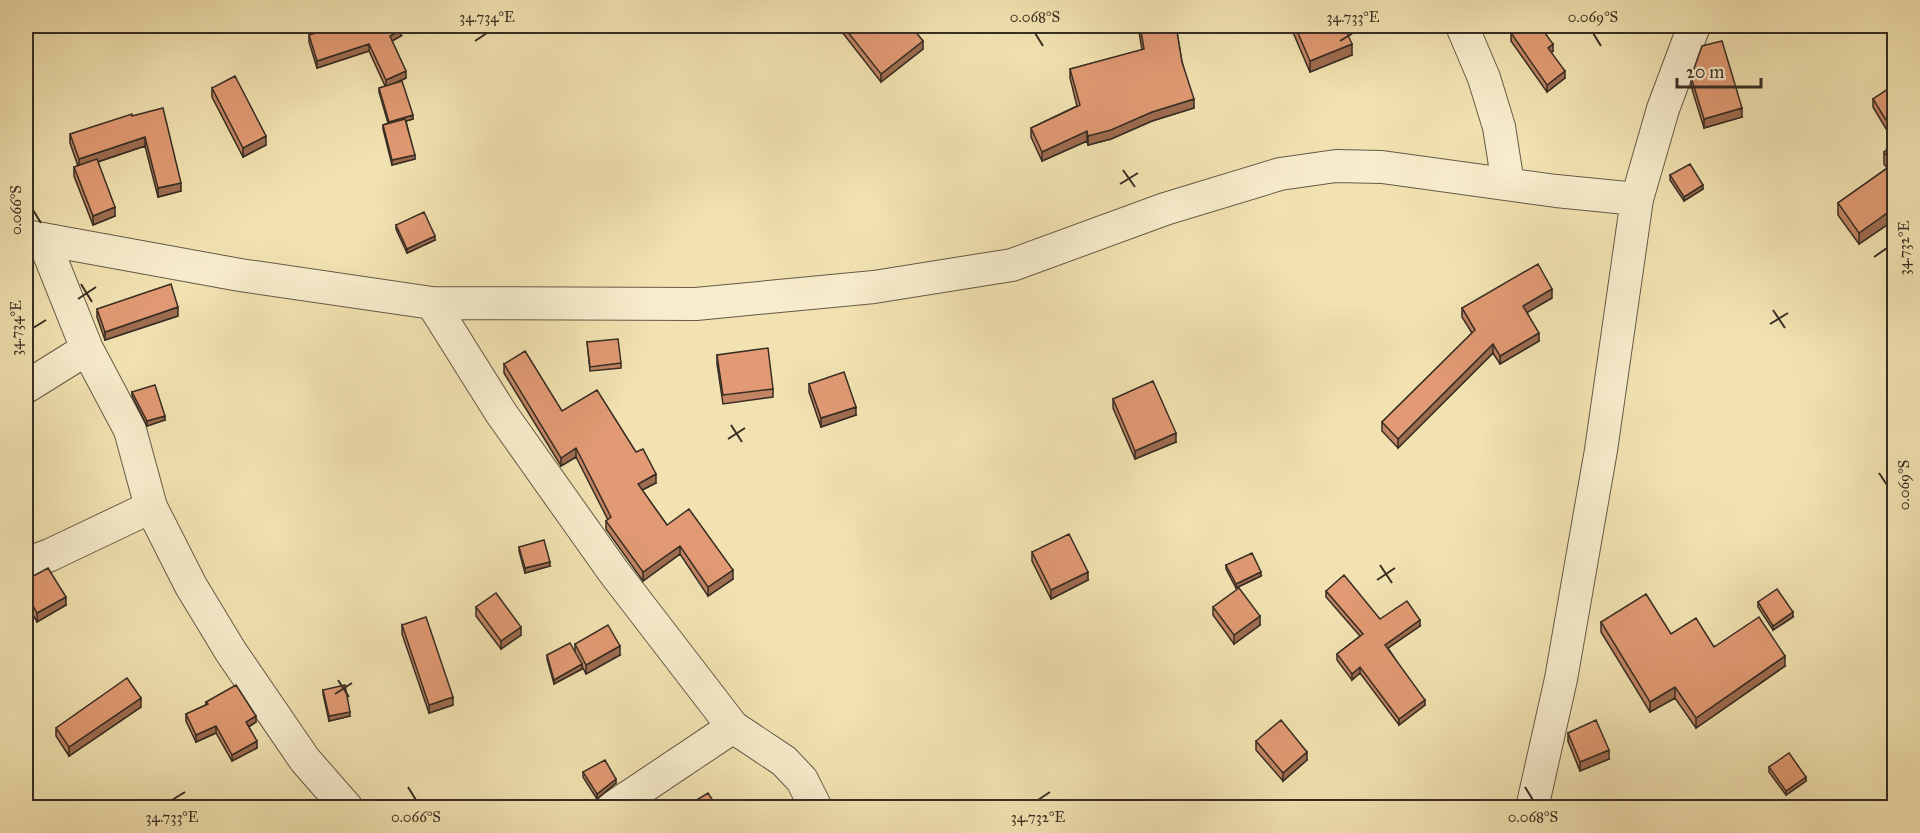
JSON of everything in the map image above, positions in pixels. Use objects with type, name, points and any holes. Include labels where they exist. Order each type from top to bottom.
[{"type":"street","points":[[1462,26],[1484,78],[1499,128],[1508,184]]},
{"type":"street","points":[[1532,807],[1561,679],[1597,473],[1638,199],[1663,109],[1694,26]]},
{"type":"street","points":[[34,237],[240,275],[432,303],[696,304],[874,287],[1012,265],[1165,208],[1280,174],[1336,166],[1382,167],[1556,191],[1638,199]]},
{"type":"street","points":[[34,237],[87,349],[130,430],[151,507],[191,586],[231,652],[305,760],[347,807]]},
{"type":"street","points":[[432,303],[501,412],[613,571],[734,727],[784,761],[802,780],[816,807]]},
{"type":"street","points":[[26,387],[87,349]]},
{"type":"street","points":[[26,564],[151,507]]},
{"type":"street","points":[[612,807],[734,727]]},
{"type":"building","points":[[339,26],[399,26],[401,30],[390,36],[406,71],[386,80],[369,44],[317,61],[309,35]]},
{"type":"building","points":[[843,26],[911,26],[923,41],[881,74]]},
{"type":"building","points":[[1140,26],[1176,26],[1182,62],[1194,99],[1152,112],[1111,130],[1088,136],[1087,131],[1042,152],[1031,128],[1080,105],[1070,69],[1144,49]]},
{"type":"building","points":[[1295,26],[1344,26],[1352,44],[1310,61]]},
{"type":"building","points":[[1522,26],[1540,26],[1553,44],[1548,48],[1565,71],[1547,85],[1511,33]]},
{"type":"building","points":[[1722,41],[1742,108],[1704,119],[1691,77],[1702,46]]},
{"type":"building","points":[[235,76],[266,136],[243,148],[212,88]]},
{"type":"building","points":[[402,81],[413,115],[389,122],[379,88]]},
{"type":"building","points":[[1894,85],[1894,133],[1873,99]]},
{"type":"building","points":[[163,108],[181,183],[158,188],[145,137],[79,159],[70,134],[132,114],[132,116]]},
{"type":"building","points":[[405,119],[415,155],[392,160],[383,125]]},
{"type":"building","points":[[1894,144],[1894,208],[1859,233],[1838,203],[1893,164],[1884,152]]},
{"type":"building","points":[[97,159],[115,207],[93,216],[74,167]]},
{"type":"building","points":[[1690,164],[1703,185],[1684,197],[1670,175]]},
{"type":"building","points":[[424,212],[435,236],[407,249],[396,225]]},
{"type":"building","points":[[1538,264],[1552,289],[1523,306],[1539,333],[1500,356],[1493,344],[1398,439],[1382,422],[1475,330],[1462,308]]},
{"type":"building","points":[[171,284],[178,307],[105,332],[97,309]]},
{"type":"building","points":[[618,339],[621,363],[590,367],[587,342]]},
{"type":"building","points":[[768,348],[773,389],[723,395],[717,355]]},
{"type":"building","points":[[525,351],[562,411],[597,390],[636,452],[643,449],[656,474],[638,484],[667,525],[689,509],[733,570],[708,587],[680,546],[643,572],[606,521],[611,517],[576,448],[561,458],[504,364]]},
{"type":"building","points":[[844,372],[856,407],[821,418],[809,384]]},
{"type":"building","points":[[1153,381],[1176,433],[1135,451],[1113,399]]},
{"type":"building","points":[[155,385],[165,416],[147,421],[132,392]]},
{"type":"building","points":[[1069,534],[1088,572],[1051,590],[1032,552]]},
{"type":"building","points":[[544,540],[550,562],[525,568],[519,547]]},
{"type":"building","points":[[1252,553],[1261,572],[1236,584],[1226,565]]},
{"type":"building","points":[[48,568],[66,597],[37,613],[26,593],[26,580]]},
{"type":"building","points":[[1344,575],[1380,619],[1407,601],[1420,620],[1385,645],[1425,700],[1399,719],[1360,667],[1352,674],[1337,654],[1363,634],[1326,591]]},
{"type":"building","points":[[1239,588],[1260,616],[1234,635],[1213,607]]},
{"type":"building","points":[[1777,589],[1793,612],[1773,626],[1758,602]]},
{"type":"building","points":[[496,593],[521,627],[501,641],[476,607]]},
{"type":"building","points":[[1646,594],[1671,634],[1696,618],[1714,647],[1759,617],[1785,656],[1696,718],[1675,687],[1650,702],[1601,622]]},
{"type":"building","points":[[426,617],[453,697],[429,705],[402,625]]},
{"type":"building","points":[[608,625],[620,646],[586,665],[575,644]]},
{"type":"building","points":[[570,643],[582,664],[554,680],[547,655]]},
{"type":"building","points":[[127,678],[141,698],[69,747],[56,728]]},
{"type":"building","points":[[236,685],[256,716],[246,722],[257,741],[232,755],[216,726],[196,735],[186,714],[208,704],[206,702]]},
{"type":"building","points":[[345,685],[350,712],[329,716],[323,690]]},
{"type":"building","points":[[1281,720],[1307,752],[1283,773],[1256,741]]},
{"type":"building","points":[[1596,720],[1609,750],[1580,762],[1568,733]]},
{"type":"building","points":[[1789,753],[1806,777],[1786,791],[1769,767]]},
{"type":"building","points":[[605,760],[616,779],[597,794],[583,772]]},
{"type":"building","points":[[708,793],[717,807],[685,807]]}]
